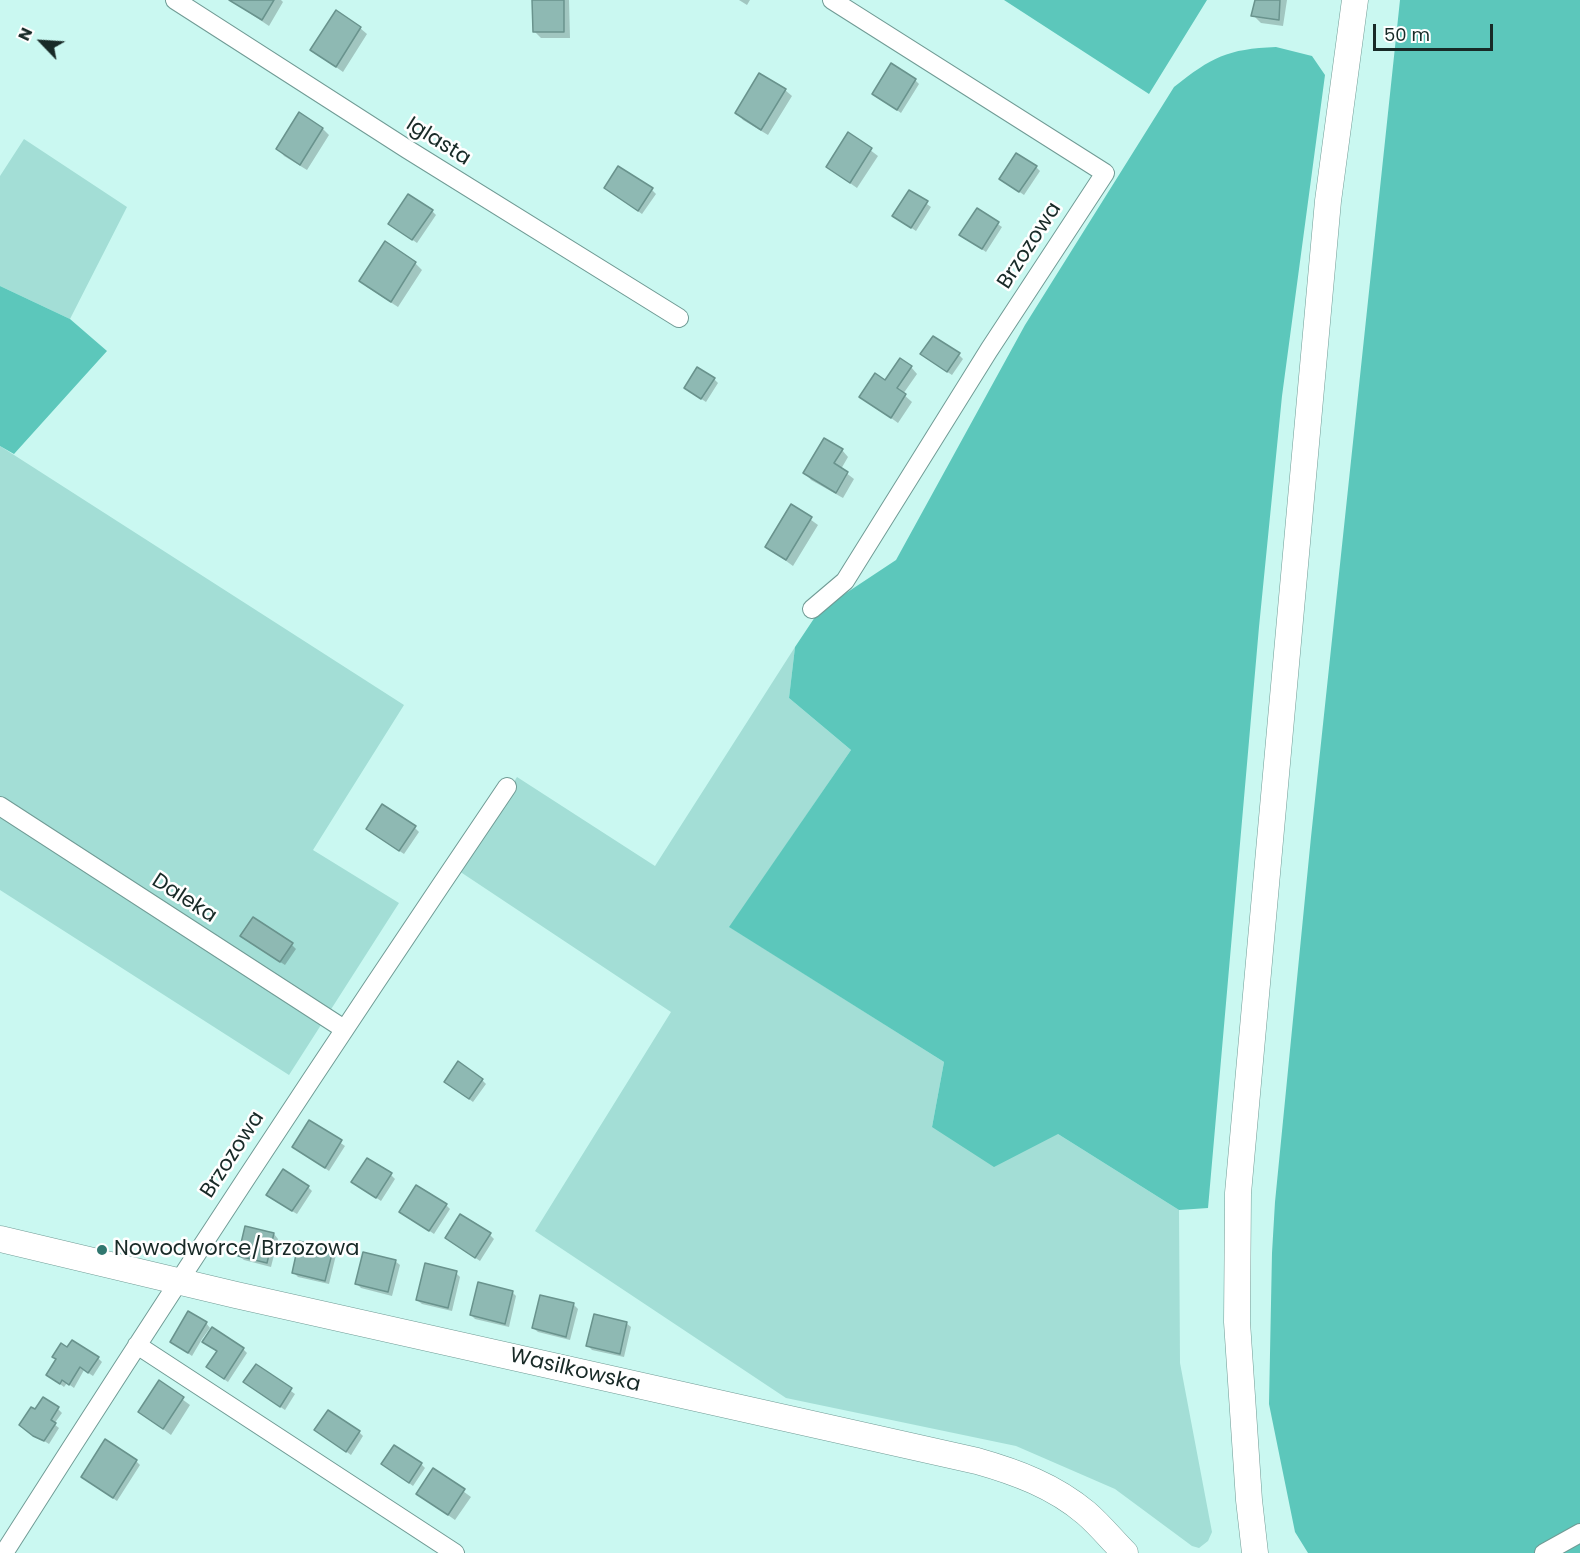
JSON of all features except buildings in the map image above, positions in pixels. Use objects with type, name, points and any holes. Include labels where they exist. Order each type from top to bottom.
[{"type":"main road","points":[[1255,1553],[1236,1322],[1238,1193],[1327,213],[1355,0]]},
{"type":"main road","name":"Wasilkowska","points":[[0,1239],[977,1461],[1014,1472],[1066,1498],[1087,1514],[1125,1553]]},
{"type":"main road","points":[[1248,1461],[1272,1553]]},
{"type":"street","name":"Iglasta","points":[[175,0],[407,149],[679,318]]},
{"type":"street","name":"Brzozowa","points":[[812,609],[845,581],[989,350],[1105,173],[832,0]]},
{"type":"street","name":"Brzozowa","points":[[4,1553],[178,1281],[507,787]]},
{"type":"street","name":"Daleka","points":[[0,806],[344,1029]]},
{"type":"street","points":[[137,1345],[455,1553]]},
{"type":"street","points":[[1544,1553],[1580,1533]]},
{"type":"shaded area","points":[[1004,0],[1207,0],[1149,94]]},
{"type":"shaded area","points":[[1400,0],[1580,0],[1580,1553],[1308,1553],[1295,1532],[1269,1404],[1275,1202],[1311,837]]},
{"type":"shaded area","points":[[1276,47],[1312,56],[1325,75],[1282,396],[1259,627],[1208,1208],[1179,1210],[1058,1134],[994,1167],[932,1127],[944,1062],[729,927],[851,750],[789,698],[795,647],[819,611],[896,560],[1025,325],[1174,87],[1199,68],[1221,56],[1245,50]]},
{"type":"shaded area","points":[[24,139],[127,207],[70,319],[0,286],[0,176]]},
{"type":"shaded area","points":[[0,286],[70,319],[107,351],[14,454],[0,446]]},
{"type":"shaded area","points":[[0,446],[404,705],[313,850],[399,903],[289,1075],[0,890]]},
{"type":"shaded area","points":[[795,647],[789,698],[851,750],[730,927],[944,1062],[932,1127],[1058,1134],[1179,1210],[1180,1363],[1212,1532],[1208,1541],[1199,1548],[1192,1546],[1115,1489],[1016,1446],[786,1398],[535,1231],[671,1012],[459,871],[517,777],[655,866]]},
{"type":"place","name":"Nowodworce/Brzozowa","points":[[102,1250]]}]
